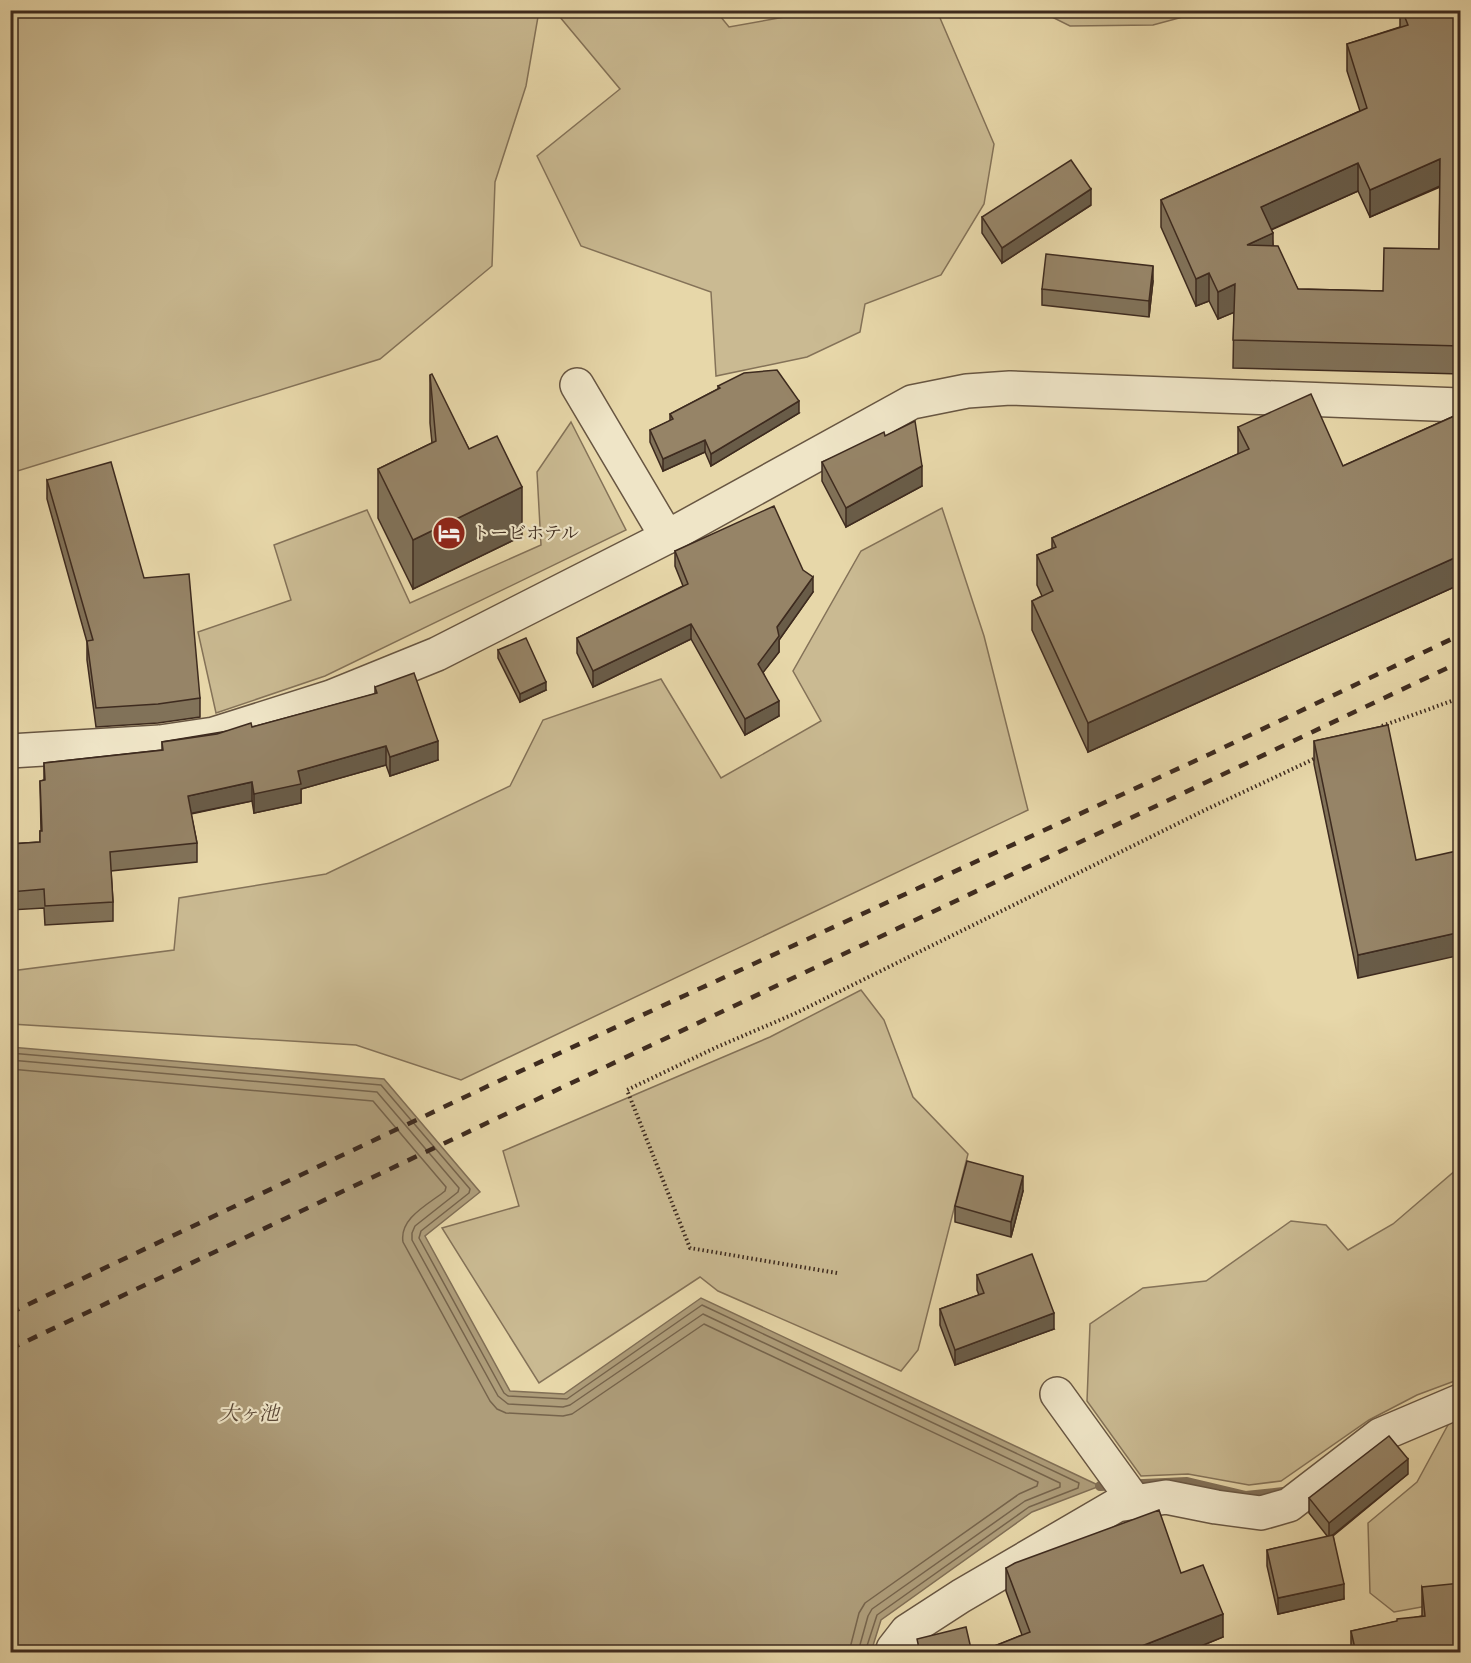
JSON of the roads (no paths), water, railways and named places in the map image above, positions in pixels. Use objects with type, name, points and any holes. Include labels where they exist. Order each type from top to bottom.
[{"type":"street","points":[[577,385],[667,537]]},
{"type":"street","points":[[10,751],[160,741],[214,734],[331,698],[437,654],[667,537],[912,402],[967,391],[1010,388],[1461,405]]},
{"type":"street","points":[[1057,1394],[1134,1501]]},
{"type":"street","points":[[893,1649],[907,1631],[961,1596],[1117,1505],[1166,1497],[1261,1513],[1289,1505],[1380,1435],[1461,1401]]},
{"type":"water","name":"大ヶ池","points":[[10,1047],[384,1079],[480,1192],[425,1236],[510,1391],[564,1394],[701,1298],[1100,1486],[1032,1512],[881,1620],[871,1652],[11,1652]]},
{"type":"waterway","points":[[1100,1486],[1187,1482],[1246,1496],[1283,1492]]},
{"type":"railway","points":[[10,1313],[488,1086],[1210,754],[1460,635]]},
{"type":"railway","points":[[10,1349],[1460,662]]},
{"type":"place","name":"トービホテル","points":[[449,533]]}]
